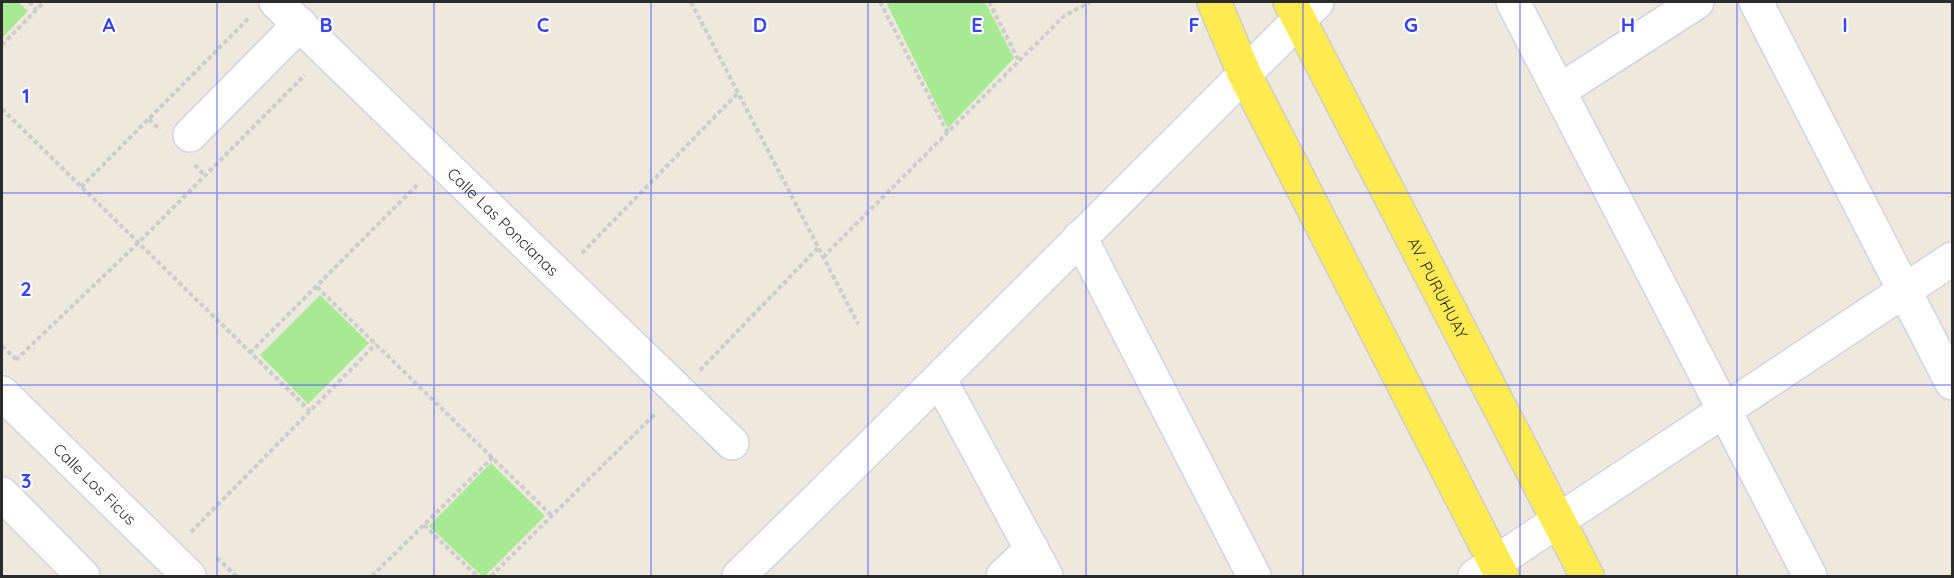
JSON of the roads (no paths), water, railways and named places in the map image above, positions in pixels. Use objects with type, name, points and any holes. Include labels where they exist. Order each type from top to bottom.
[{"type":"main road","points":[[1214,2],[1244,73],[1491,572]]},
{"type":"main road","name":"AV. PURUHUAY","points":[[1302,8],[1587,576]]},
{"type":"street","points":[[1513,2],[1810,576]]},
{"type":"street","points":[[1559,91],[1697,2]]},
{"type":"street","points":[[1756,2],[1953,383]]},
{"type":"street","points":[[739,576],[940,380],[1244,73],[1302,8]]},
{"type":"street","name":"Calle Las Poncianas","points":[[263,10],[300,24],[732,443]]},
{"type":"street","points":[[190,135],[300,24]]},
{"type":"street","points":[[1080,237],[1254,576]]},
{"type":"street","points":[[1491,572],[1558,520],[1953,259]]},
{"type":"street","points":[[940,380],[1039,562],[1003,576]]},
{"type":"street","name":"Calle Los Ficus","points":[[2,393],[189,576]]},
{"type":"street","points":[[2,494],[83,576]]}]
